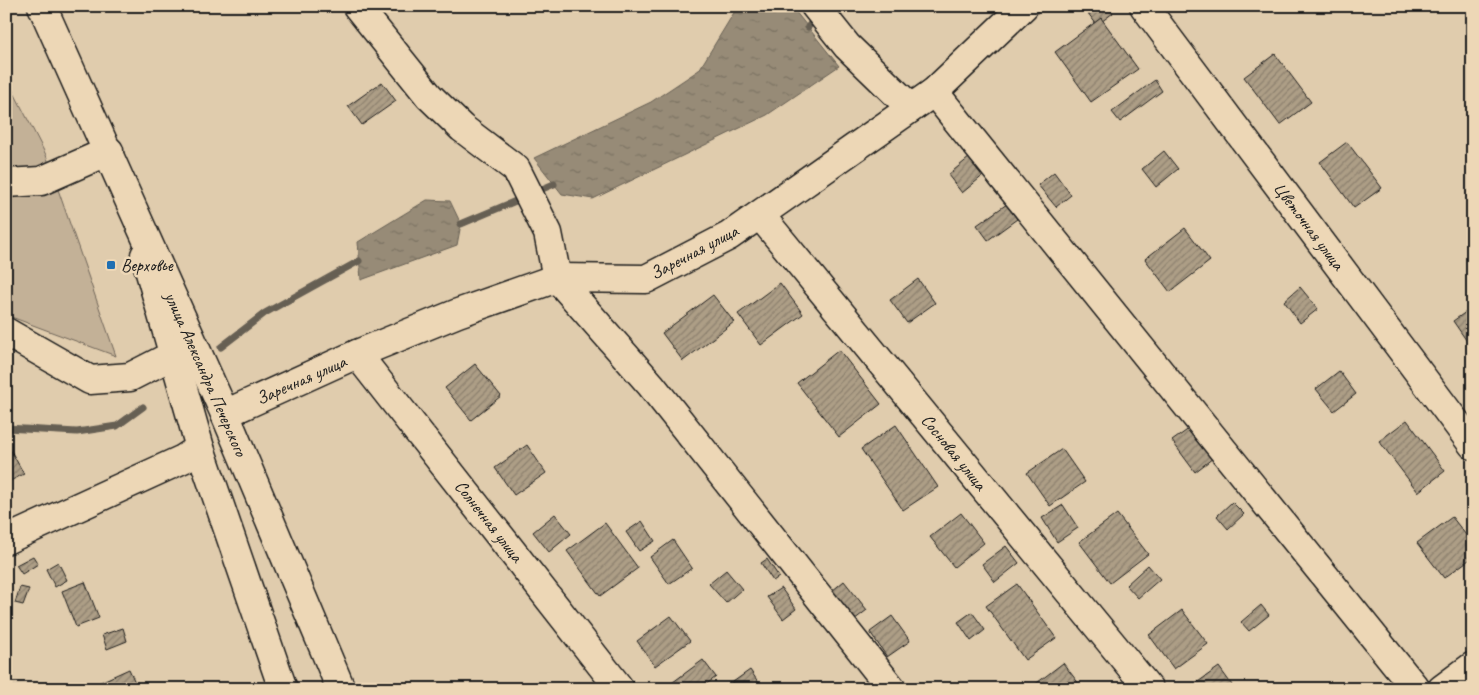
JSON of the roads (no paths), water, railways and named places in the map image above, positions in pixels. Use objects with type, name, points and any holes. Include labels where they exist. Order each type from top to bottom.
[{"type":"street","name":"улица Александра Печерского","points":[[42,6],[109,151],[225,414],[341,689]]},
{"type":"street","points":[[357,6],[429,96],[462,128],[516,169],[548,233],[557,278],[651,385],[892,689]]},
{"type":"street","points":[[815,6],[847,46],[911,108]]},
{"type":"street","name":"Заречная улица","points":[[225,414],[357,354],[458,314],[557,278],[646,279],[728,236],[934,92],[1024,6]]},
{"type":"street","name":"Цветочная улица","points":[[1144,6],[1473,446]]},
{"type":"street","points":[[934,92],[1416,689]]},
{"type":"street","points":[[6,183],[41,181],[109,151]]},
{"type":"street","points":[[129,199],[200,448],[283,689]]},
{"type":"street","name":"Сосновая улица","points":[[760,215],[1149,689]]},
{"type":"street","points":[[6,332],[90,380],[130,377],[173,355]]},
{"type":"street","name":"Солнечная улица","points":[[357,354],[620,689]]},
{"type":"street","points":[[6,540],[183,459],[200,448]]},
{"type":"street","points":[[1442,689],[1473,666]]},
{"type":"water","points":[[738,6],[791,6],[839,66],[767,115],[593,199],[562,194],[534,158],[651,102],[699,70]]},
{"type":"water","points":[[427,200],[450,201],[461,224],[457,245],[361,280],[358,242]]},
{"type":"waterway","points":[[808,27],[817,16]]},
{"type":"waterway","points":[[535,192],[554,184]]},
{"type":"waterway","points":[[461,224],[525,197]]},
{"type":"waterway","points":[[221,347],[265,313],[359,261]]},
{"type":"waterway","points":[[6,428],[77,432],[117,426],[143,407]]},
{"type":"place","name":"Верховье","points":[[111,265]]}]
